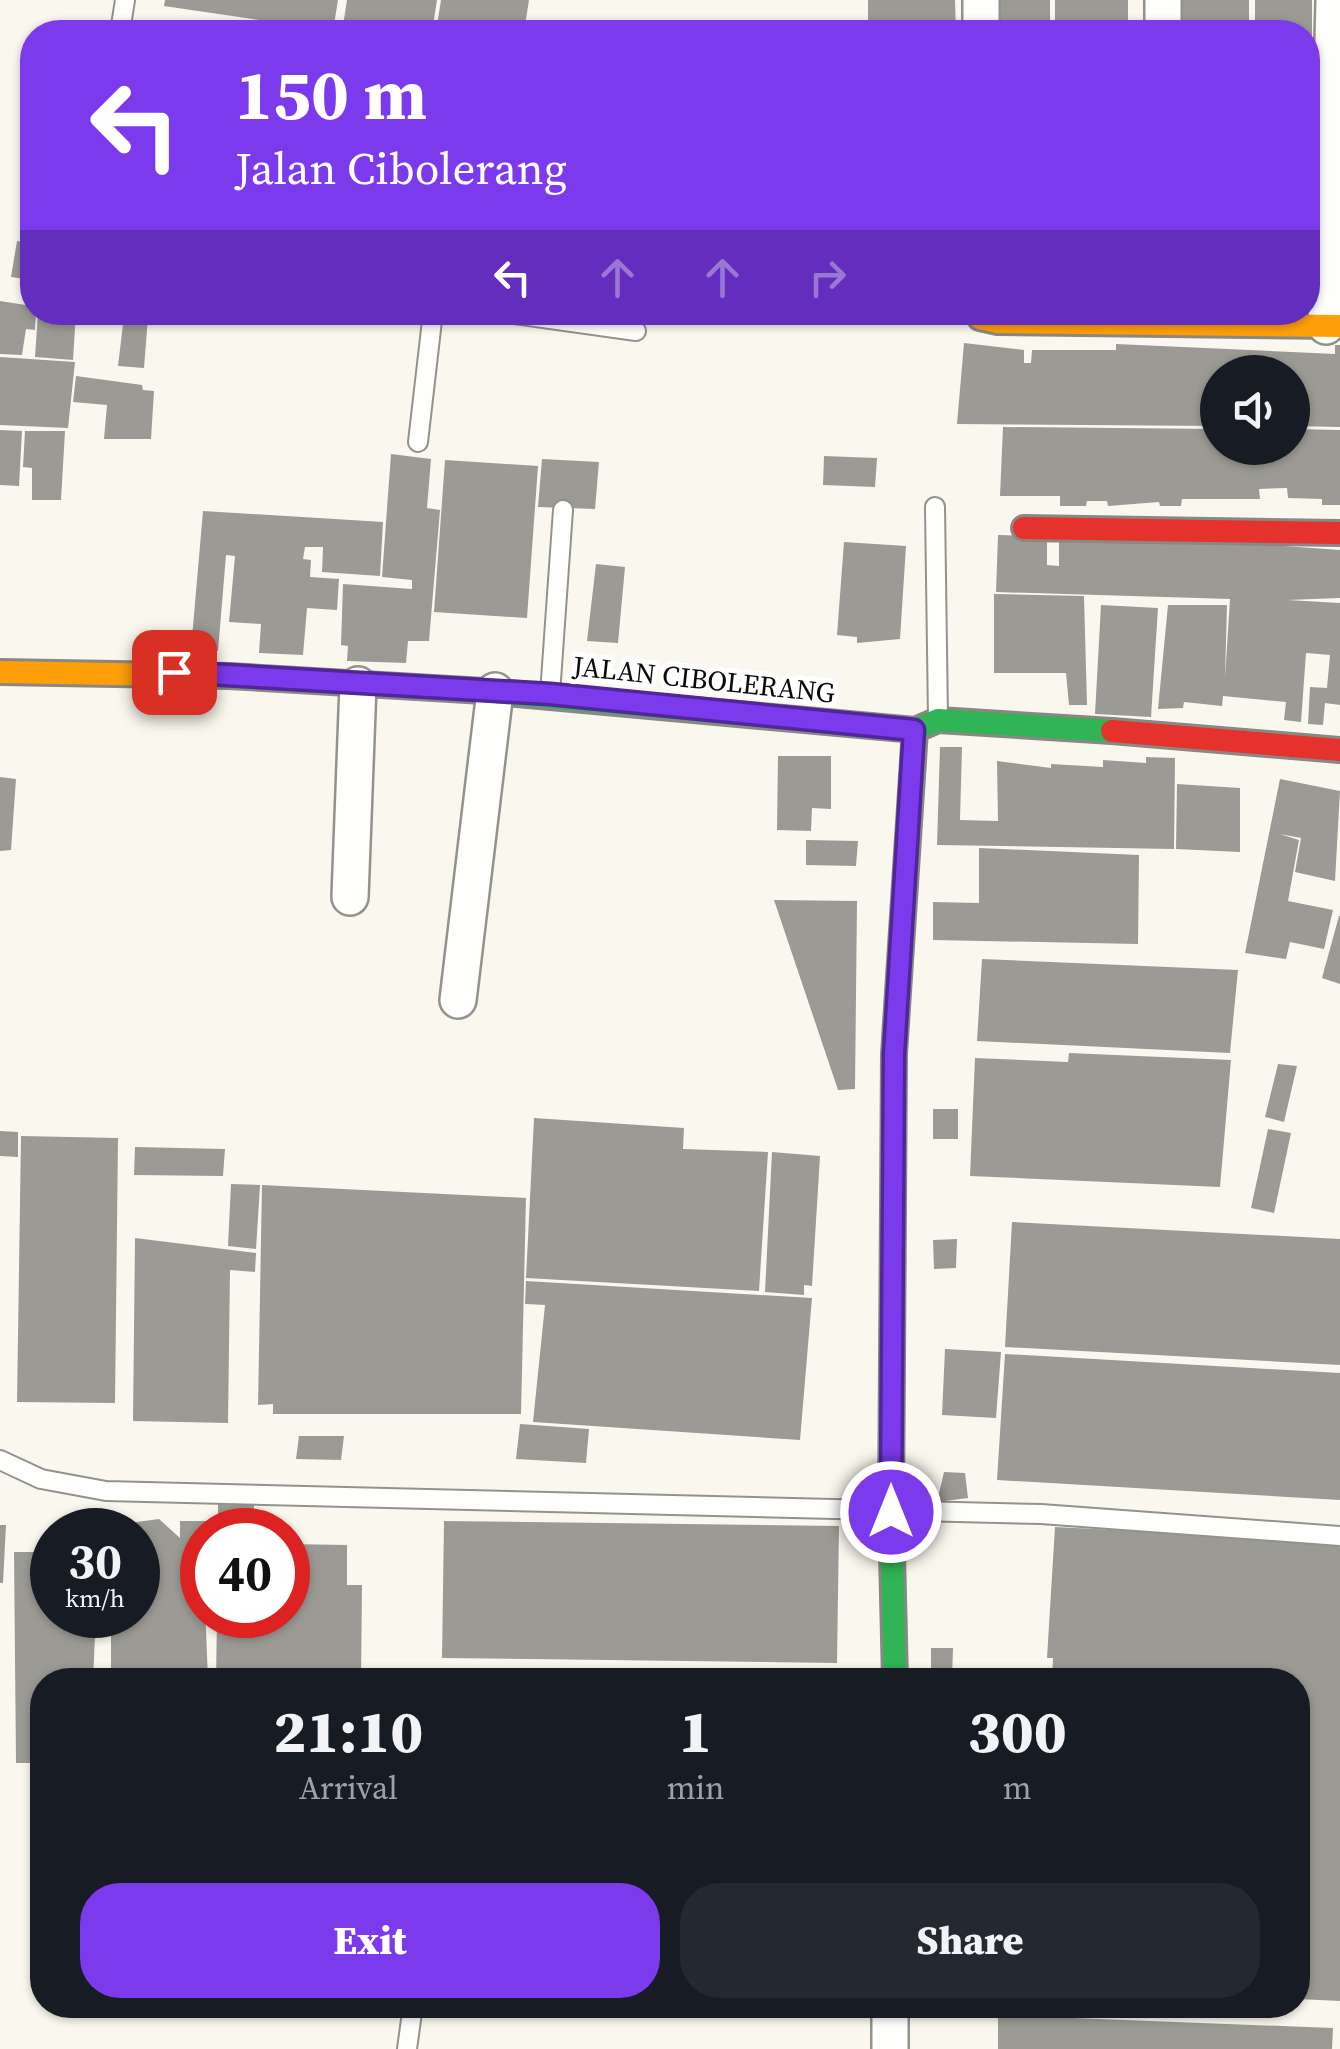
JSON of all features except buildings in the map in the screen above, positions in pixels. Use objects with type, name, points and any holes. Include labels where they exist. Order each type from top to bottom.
[{"type":"street","points":[[1305,325],[1333,326],[1334,0]]},
{"type":"street","points":[[1024,528],[1340,533]]},
{"type":"street","name":"JALAN CIBOLERANG","points":[[0,672],[174,672],[550,694],[914,730],[938,720],[1208,736],[1340,750]]},
{"type":"street","points":[[350,897],[358,685]]},
{"type":"street","points":[[458,1000],[495,691]]},
{"type":"street","points":[[895,1668],[891,1512],[894,1054],[914,730]]},
{"type":"street","points":[[890,2018],[890,2049]]},
{"type":"lane","points":[[418,442],[432,325]]},
{"type":"lane","points":[[592,325],[636,331]]},
{"type":"lane","points":[[935,506],[938,720]]},
{"type":"lane","points":[[550,694],[563,510]]},
{"type":"lane","points":[[0,1460],[41,1479],[106,1491],[1040,1514],[1340,1536]]},
{"type":"lane","points":[[407,2049],[411,2018]]},
{"type":"traffic: fast","points":[[484,691],[915,730],[938,720],[1112,731]]},
{"type":"traffic: fast","points":[[895,1668],[891,1512],[894,1054],[915,730]]},
{"type":"traffic: slow","points":[[1254,325],[1340,326]]},
{"type":"traffic: slow","points":[[0,672],[229,676],[484,691]]},
{"type":"traffic: jam","points":[[1024,528],[1340,533]]},
{"type":"traffic: jam","points":[[1112,731],[1340,750]]},
{"type":"route","points":[[174,672],[550,694],[914,730],[894,1054],[891,1512]]}]
